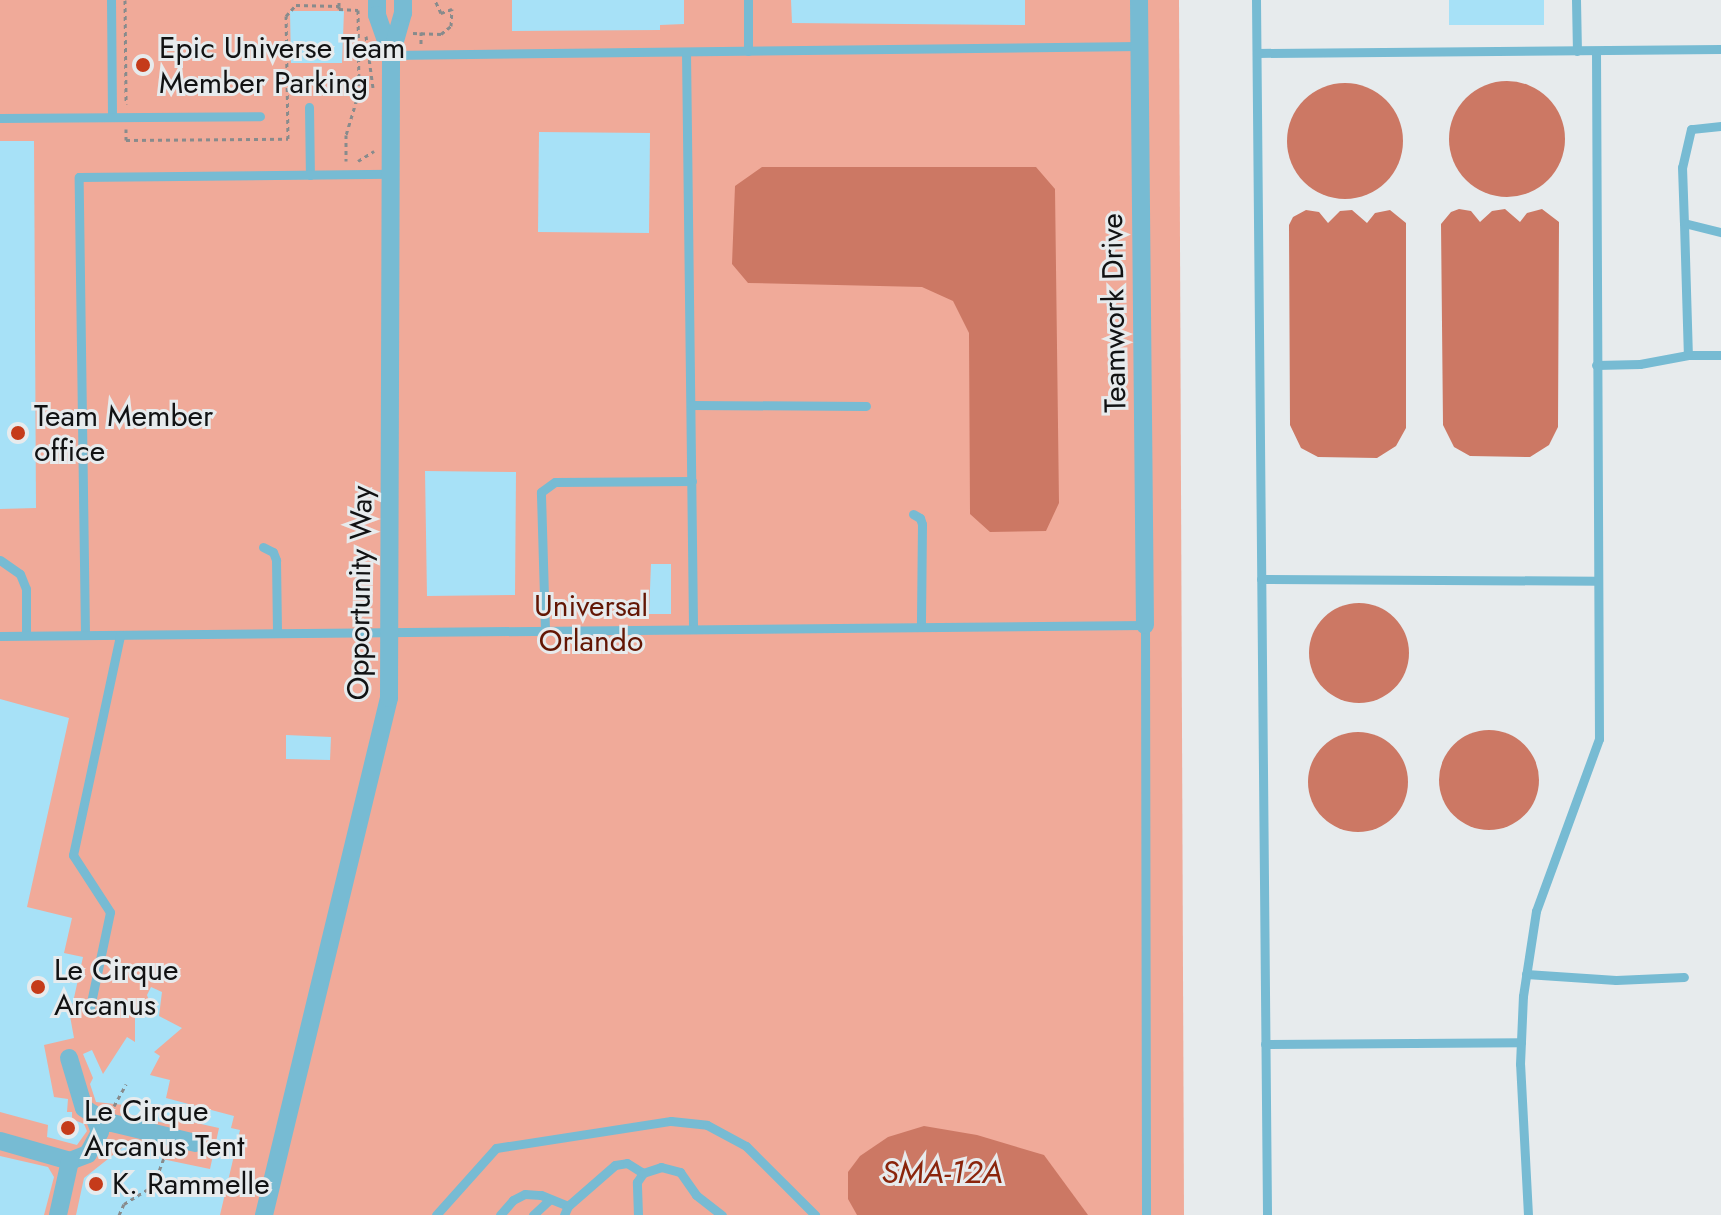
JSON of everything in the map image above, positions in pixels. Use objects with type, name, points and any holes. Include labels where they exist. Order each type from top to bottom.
[{"type":"street","name":"Opportunity Way","points":[[382,36],[403,0]]},
{"type":"street","name":"Teamwork Drive","points":[[1139,0],[1145,625]]},
{"type":"street","name":"Opportunity Way","points":[[264,1215],[389,698],[392,632],[391,55],[370,1]]},
{"type":"street","points":[[69,1058],[84,1108],[112,1123],[196,1143]]},
{"type":"street","points":[[0,1141],[70,1161],[88,1154],[96,1144],[105,1117]]},
{"type":"street","points":[[58,1215],[70,1161]]},
{"type":"lane","points":[[111,0],[112,117]]},
{"type":"lane","points":[[748,0],[748,51]]},
{"type":"lane","points":[[1256,0],[1267,1215]]},
{"type":"lane","points":[[1576,0],[1577,51]]},
{"type":"lane","points":[[391,55],[1139,46]]},
{"type":"lane","points":[[1257,53],[1721,49]]},
{"type":"lane","points":[[1528,1215],[1521,1042],[1526,974],[1536,911],[1599,739],[1596,51]]},
{"type":"lane","points":[[686,52],[693,629]]},
{"type":"lane","points":[[309,107],[310,175]]},
{"type":"lane","points":[[0,118],[112,117],[126,122],[260,116]]},
{"type":"lane","points":[[1688,355],[1682,167],[1691,129],[1721,126]]},
{"type":"lane","points":[[85,635],[79,177],[391,174]]},
{"type":"lane","points":[[1684,223],[1721,232]]},
{"type":"lane","points":[[1596,365],[1640,364],[1688,355],[1721,355]]},
{"type":"lane","points":[[691,405],[866,406]]},
{"type":"lane","points":[[545,630],[541,492],[555,482],[692,481]]},
{"type":"lane","points":[[913,514],[920,518],[922,524],[921,627]]},
{"type":"lane","points":[[263,547],[273,552],[276,560],[277,633]]},
{"type":"lane","points":[[0,560],[20,574],[26,589],[26,635]]},
{"type":"lane","points":[[1261,579],[1598,581]]},
{"type":"lane","points":[[0,636],[1145,625],[1146,1215]]},
{"type":"lane","points":[[89,1012],[110,912],[73,855],[120,635]]},
{"type":"lane","points":[[1526,974],[1616,980],[1684,977]]},
{"type":"lane","points":[[1265,1044],[1521,1042]]},
{"type":"lane","points":[[436,1215],[496,1148],[671,1121],[707,1125],[746,1146],[815,1215]]},
{"type":"lane","points":[[500,1215],[513,1200],[525,1194],[541,1195],[566,1210],[615,1165],[627,1163],[643,1173]]},
{"type":"lane","points":[[638,1215],[634,1190],[643,1173],[661,1167],[680,1172],[696,1195],[722,1215]]},
{"type":"lane","points":[[533,1215],[549,1200]]},
{"type":"path","points":[[125,0],[126,122]]},
{"type":"path","points":[[382,36],[448,31],[454,21],[452,9],[441,13],[435,0]]},
{"type":"path","points":[[370,1],[382,36],[374,90]]},
{"type":"path","points":[[339,6],[339,9],[358,10],[359,92],[346,135],[346,161]]},
{"type":"path","points":[[310,161],[368,158],[378,141]]},
{"type":"path","points":[[105,1117],[126,1084]]},
{"type":"path","points":[[119,1215],[124,1204],[154,1185],[171,1137]]},
{"type":"green space","name":"Universal Orlando","points":[[0,0],[1179,0],[1184,1215],[0,1215]]},
{"type":"water","points":[[1507,81],[1529,85],[1548,98],[1561,117],[1565,139],[1561,161],[1548,180],[1529,193],[1507,197],[1485,193],[1466,180],[1453,161],[1449,139],[1453,117],[1466,98],[1485,85]]},
{"type":"water","points":[[1345,83],[1367,87],[1386,100],[1399,119],[1403,141],[1399,163],[1386,182],[1367,195],[1345,199],[1323,195],[1304,182],[1291,163],[1287,141],[1291,119],[1304,100],[1323,87]]},
{"type":"water","points":[[762,167],[1036,167],[1055,189],[1059,503],[1046,531],[990,532],[970,514],[969,333],[953,301],[922,287],[748,283],[732,264],[735,186]]},
{"type":"water","points":[[1459,209],[1471,211],[1480,222],[1492,211],[1505,209],[1520,222],[1527,213],[1542,209],[1559,222],[1558,427],[1549,445],[1530,457],[1470,456],[1454,447],[1443,425],[1441,224],[1451,212]]},
{"type":"water","points":[[1306,210],[1319,212],[1328,223],[1340,211],[1352,210],[1367,223],[1375,213],[1390,210],[1406,223],[1406,428],[1396,446],[1377,458],[1318,457],[1301,448],[1290,425],[1289,225],[1293,217]]},
{"type":"water","points":[[1359,603],[1378,607],[1394,618],[1405,634],[1409,653],[1405,672],[1394,688],[1378,699],[1359,703],[1340,699],[1324,688],[1313,672],[1309,653],[1313,634],[1324,618],[1340,607]]},
{"type":"water","points":[[1489,730],[1508,734],[1524,745],[1535,761],[1539,780],[1535,799],[1524,815],[1508,826],[1489,830],[1470,826],[1454,815],[1443,799],[1439,780],[1443,761],[1454,745],[1470,734]]},
{"type":"water","points":[[1358,732],[1377,736],[1393,747],[1404,763],[1408,782],[1404,801],[1393,817],[1377,828],[1358,832],[1339,828],[1323,817],[1312,801],[1308,782],[1312,763],[1323,747],[1339,736]]},
{"type":"water","name":"SMA-12A","points":[[924,1126],[977,1135],[1044,1155],[1088,1215],[857,1215],[848,1199],[848,1172],[860,1156],[888,1137]]},
{"type":"building","points":[[512,0],[684,0],[684,24],[660,25],[660,30],[512,31]]},
{"type":"building","points":[[791,0],[1025,0],[1025,25],[792,23]]},
{"type":"building","points":[[1449,0],[1544,0],[1544,25],[1449,25]]},
{"type":"building","points":[[290,11],[344,11],[342,63],[291,63]]},
{"type":"building","points":[[539,132],[650,133],[649,233],[538,232]]},
{"type":"building","points":[[0,141],[34,141],[36,508],[0,509]]},
{"type":"building","points":[[425,471],[516,472],[515,595],[427,596]]},
{"type":"building","points":[[651,564],[671,564],[671,614],[649,614]]},
{"type":"building","points":[[0,699],[69,718],[27,907],[72,918],[64,953],[83,957],[70,1016],[74,1038],[44,1045],[54,1097],[68,1099],[67,1112],[72,1112],[72,1119],[84,1124],[87,1131],[77,1145],[47,1137],[48,1125],[0,1112]]},
{"type":"building","points":[[286,735],[331,737],[330,760],[286,759]]},
{"type":"building","points":[[151,987],[162,992],[159,1016],[182,1028],[154,1052],[160,1056],[150,1075],[170,1080],[166,1098],[234,1116],[231,1128],[240,1130],[220,1215],[76,1215],[84,1178],[132,1140],[163,1147],[162,1159],[210,1169],[219,1128],[174,1118],[172,1125],[120,1112],[124,1105],[96,1102],[90,1084],[93,1078],[83,1054],[92,1050],[103,1074],[127,1037],[135,1042],[135,1015],[153,1012],[147,995]]},
{"type":"building","points":[[0,1156],[48,1167],[54,1177],[44,1215],[0,1215]]},
{"type":"place","name":"Epic Universe Team Member Parking","points":[[143,65]]},
{"type":"place","name":"Team Member office","points":[[18,433]]},
{"type":"place","name":"Le Cirque Arcanus","points":[[38,987]]},
{"type":"place","name":"Le Cirque Arcanus Tent","points":[[68,1128]]},
{"type":"place","name":"K. Rammelle","points":[[96,1184]]}]
